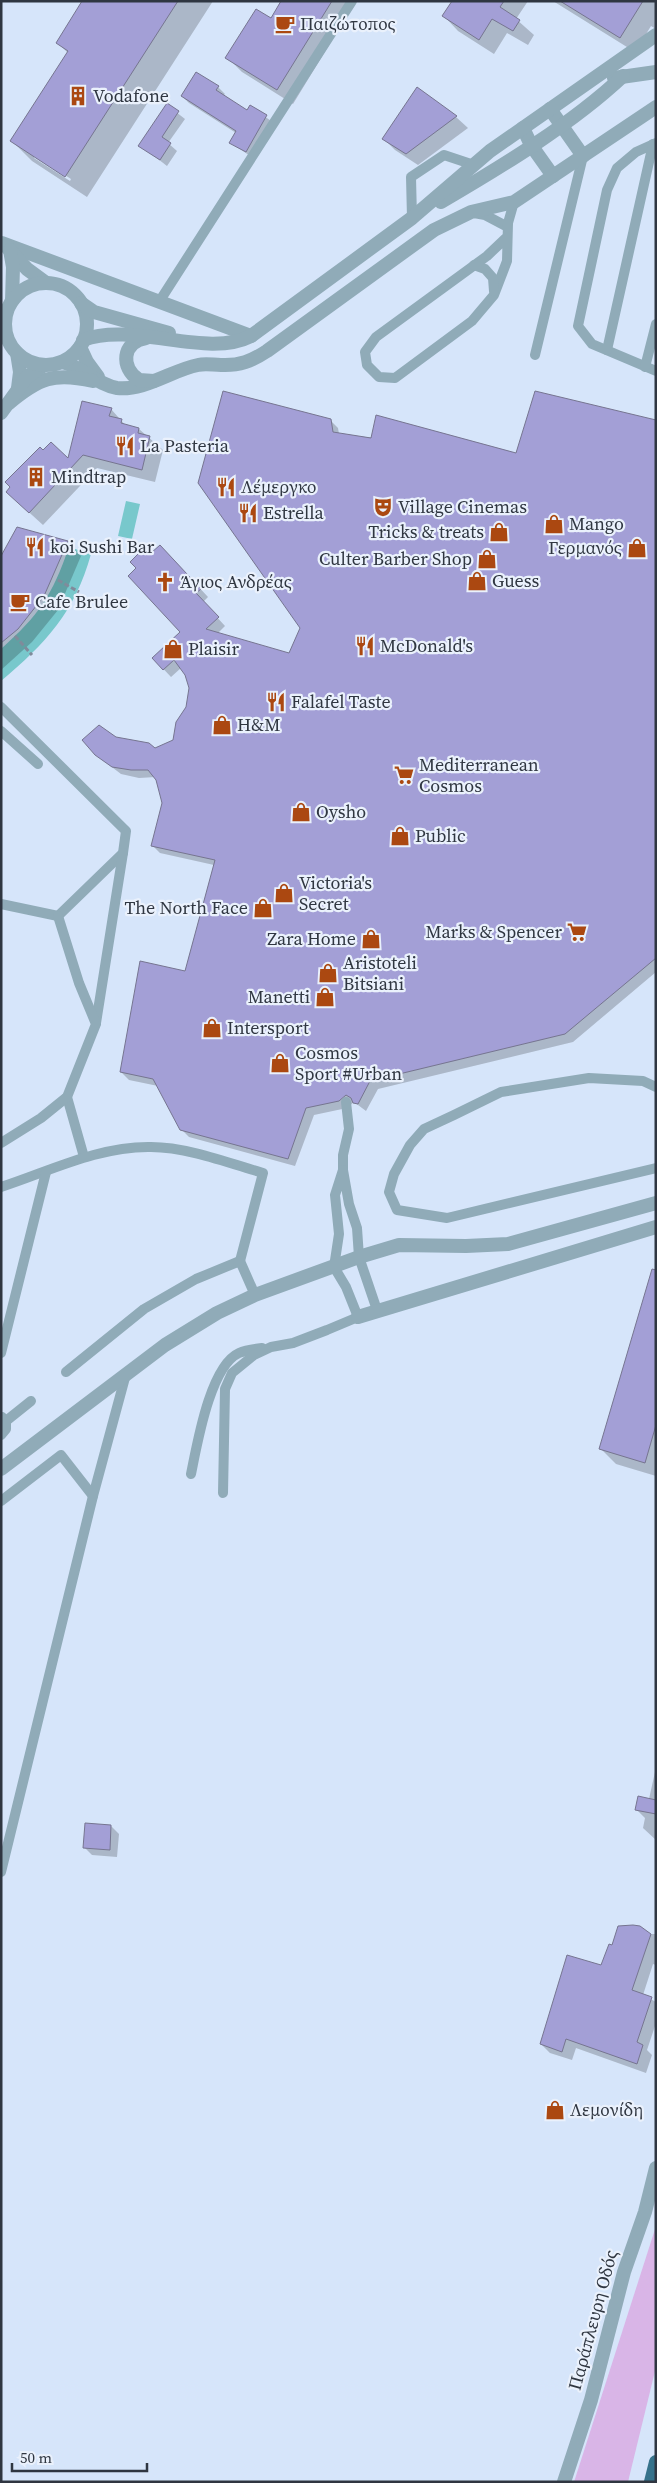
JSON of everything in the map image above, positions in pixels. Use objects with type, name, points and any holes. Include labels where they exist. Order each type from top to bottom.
[{"type":"highway","points":[[651,2482],[656,2462]]},
{"type":"street","points":[[82,344],[110,334],[231,344],[251,336],[412,218],[474,164],[656,35]]},
{"type":"street","points":[[593,80],[656,72]]},
{"type":"street","points":[[412,218],[502,166],[602,96],[623,76]]},
{"type":"street","points":[[9,403],[34,384],[51,377],[71,377],[130,388],[195,365],[238,364],[257,358],[434,230],[471,212],[514,202],[656,106]]},
{"type":"street","points":[[550,109],[582,156]]},
{"type":"street","points":[[523,128],[531,145],[553,176]]},
{"type":"street","points":[[4,245],[251,336]]},
{"type":"street","points":[[4,245],[27,269],[46,283],[64,287],[80,303],[94,312],[198,342]]},
{"type":"street","points":[[4,245],[13,266],[12,301],[3,322],[10,349],[20,372],[9,403]]},
{"type":"street","points":[[12,301],[27,288],[46,283]]},
{"type":"street","points":[[10,349],[31,363],[44,365],[62,362],[72,356],[82,344],[87,322],[80,303]]},
{"type":"street","points":[[151,338],[144,338],[132,344],[126,356],[126,363],[128,370],[139,380],[154,381]]},
{"type":"street","points":[[82,344],[87,362],[106,383]]},
{"type":"street","points":[[62,362],[106,383]]},
{"type":"street","points":[[9,403],[27,377],[44,365]]},
{"type":"street","points":[[1,1469],[165,1345],[217,1313],[255,1295],[359,1257],[399,1245],[466,1246],[508,1244],[656,1203]]},
{"type":"street","points":[[358,1317],[656,1227]]},
{"type":"street","name":"Παράπλευρη Οδός","points":[[564,2482],[591,2400],[624,2272],[645,2212],[656,2168]]},
{"type":"lane","points":[[159,302],[352,1]]},
{"type":"lane","points":[[607,350],[654,144]]},
{"type":"lane","points":[[654,144],[636,152],[617,168],[607,190],[578,326],[592,344],[651,369],[656,324]]},
{"type":"lane","points":[[412,218],[411,177],[444,155],[474,164]]},
{"type":"lane","points":[[535,354],[582,156]]},
{"type":"lane","points":[[506,238],[474,265],[376,337],[364,352],[367,365],[379,377],[395,378],[472,321],[494,294],[507,261],[506,238],[514,202]]},
{"type":"lane","points":[[471,212],[485,215],[504,225],[508,223]]},
{"type":"lane","points":[[474,265],[485,269],[493,278],[494,294]]},
{"type":"lane","points":[[1,707],[126,831],[96,1024],[66,1097],[42,1118],[1,1143]]},
{"type":"lane","points":[[3,737],[38,764]]},
{"type":"lane","points":[[58,916],[124,853]]},
{"type":"lane","points":[[1,904],[58,916]]},
{"type":"lane","points":[[58,916],[79,983],[96,1024]]},
{"type":"lane","points":[[656,1087],[643,1081],[589,1078],[501,1092],[424,1129],[410,1145],[394,1174],[389,1192],[397,1210],[447,1218],[656,1168]]},
{"type":"lane","points":[[66,1097],[84,1157]]},
{"type":"lane","points":[[346,1102],[349,1130],[343,1155],[343,1170],[349,1204],[357,1228],[359,1257],[377,1310]]},
{"type":"lane","points":[[1,1187],[84,1157],[131,1148],[159,1147],[222,1161],[263,1173],[240,1260],[255,1295]]},
{"type":"lane","points":[[191,1474],[201,1429],[216,1380],[238,1353],[292,1343],[358,1317],[346,1287],[334,1267],[339,1234],[335,1195],[343,1170]]},
{"type":"lane","points":[[1,1353],[46,1172]]},
{"type":"lane","points":[[66,1372],[144,1309],[196,1278],[240,1260]]},
{"type":"lane","points":[[223,1493],[225,1389],[232,1374],[254,1355],[271,1347]]},
{"type":"lane","points":[[1,1872],[93,1496],[126,1374]]},
{"type":"lane","points":[[1,1435],[6,1429],[4,1418],[32,1401]]},
{"type":"lane","points":[[1,1501],[61,1455],[93,1496]]},
{"type":"path","points":[[58,580],[79,592]]},
{"type":"path","points":[[15,636],[32,655]]},
{"type":"shaded area","points":[[126,501],[140,504],[132,539],[118,536]]},
{"type":"shaded area","points":[[69,547],[91,554],[77,593],[57,625],[45,639],[1,681],[1,649],[25,626],[43,604],[57,579]]},
{"type":"shaded area","points":[[656,2226],[656,2367],[628,2482],[574,2482]]},
{"type":"building","name":"Vodafone","points":[[82,1],[178,1],[65,177],[10,141],[68,51],[56,43]]},
{"type":"building","points":[[281,1],[332,1],[277,90],[225,58],[256,9],[271,18]]},
{"type":"building","points":[[452,1],[504,1],[500,7],[520,20],[513,31],[492,19],[479,40],[442,16]]},
{"type":"building","points":[[560,1],[643,1],[620,38]]},
{"type":"building","points":[[196,72],[219,86],[216,90],[247,110],[250,105],[267,115],[246,152],[229,143],[236,131],[181,96]]},
{"type":"building","points":[[417,87],[457,116],[406,154],[382,139]]},
{"type":"building","points":[[167,103],[179,111],[162,137],[171,143],[160,160],[138,146]]},
{"type":"building","name":"Mediterranean Cosmos","points":[[223,391],[331,419],[333,432],[371,438],[376,415],[516,453],[535,391],[656,420],[656,958],[565,1034],[370,1081],[358,1104],[353,1103],[351,1098],[346,1095],[339,1101],[306,1108],[288,1159],[180,1130],[153,1079],[120,1072],[140,961],[185,971],[215,860],[151,846],[162,803],[156,780],[148,770],[112,767],[95,755],[82,740],[99,725],[116,737],[149,743],[155,748],[173,740],[176,722],[186,707],[189,688],[185,675],[174,660],[163,670],[152,658],[180,632],[128,576],[136,568],[130,562],[145,547],[151,553],[160,545],[201,589],[196,593],[219,617],[206,629],[289,653],[300,628],[198,483]]},
{"type":"building","points":[[82,401],[112,408],[109,416],[122,419],[121,423],[139,428],[138,433],[150,436],[142,470],[83,455],[29,513],[6,492],[10,487],[5,482],[40,447],[43,450],[51,442],[68,458]]},
{"type":"building","points":[[17,527],[68,541],[44,596],[18,629],[1,643],[1,556]]},
{"type":"building","points":[[652,1269],[656,1270],[656,1425],[645,1463],[599,1449]]},
{"type":"building","points":[[638,1796],[656,1800],[656,1814],[635,1810]]},
{"type":"building","points":[[85,1823],[111,1825],[110,1850],[83,1848]]},
{"type":"building","points":[[618,1926],[640,1926],[651,1934],[632,1990],[652,1997],[637,2042],[643,2045],[637,2064],[566,2039],[562,2052],[540,2044],[567,1955],[601,1965],[609,1944],[612,1945]]},
{"type":"place","name":"Παιζώτοπος","points":[[285,24]]},
{"type":"place","name":"Vodafone","points":[[78,96]]},
{"type":"place","name":"La Pasteria","points":[[125,446]]},
{"type":"place","name":"Mindtrap","points":[[36,477]]},
{"type":"place","name":"Λέμεργκο","points":[[226,487]]},
{"type":"place","name":"Village Cinemas","points":[[383,507]]},
{"type":"place","name":"Estrella","points":[[248,513]]},
{"type":"place","name":"Mango","points":[[554,524]]},
{"type":"place","name":"Tricks & treats","points":[[499,532]]},
{"type":"place","name":"koi Sushi Bar","points":[[35,547]]},
{"type":"place","name":"Γερμανός","points":[[637,548]]},
{"type":"place","name":"Culter Barber Shop","points":[[487,559]]},
{"type":"place","name":"Guess","points":[[477,581]]},
{"type":"place","name":"Άγιος Ανδρέας","points":[[165,582]]},
{"type":"place","name":"Cafe Brulee","points":[[20,602]]},
{"type":"place","name":"McDonald's","points":[[365,646]]},
{"type":"place","name":"Plaisir","points":[[173,649]]},
{"type":"place","name":"Falafel Taste","points":[[276,702]]},
{"type":"place","name":"H&M","points":[[222,725]]},
{"type":"place","name":"Mediterranean Cosmos","points":[[404,775]]},
{"type":"place","name":"Oysho","points":[[301,812]]},
{"type":"place","name":"Public","points":[[400,836]]},
{"type":"place","name":"Victoria's Secret","points":[[284,893]]},
{"type":"place","name":"The North Face","points":[[263,908]]},
{"type":"place","name":"Marks & Spencer","points":[[577,932]]},
{"type":"place","name":"Zara Home","points":[[371,939]]},
{"type":"place","name":"Aristoteli Bitsiani","points":[[328,973]]},
{"type":"place","name":"Manetti","points":[[325,997]]},
{"type":"place","name":"Intersport","points":[[212,1028]]},
{"type":"place","name":"Cosmos Sport #Urban","points":[[280,1063]]},
{"type":"place","name":"Λεμονίδη","points":[[555,2110]]}]
